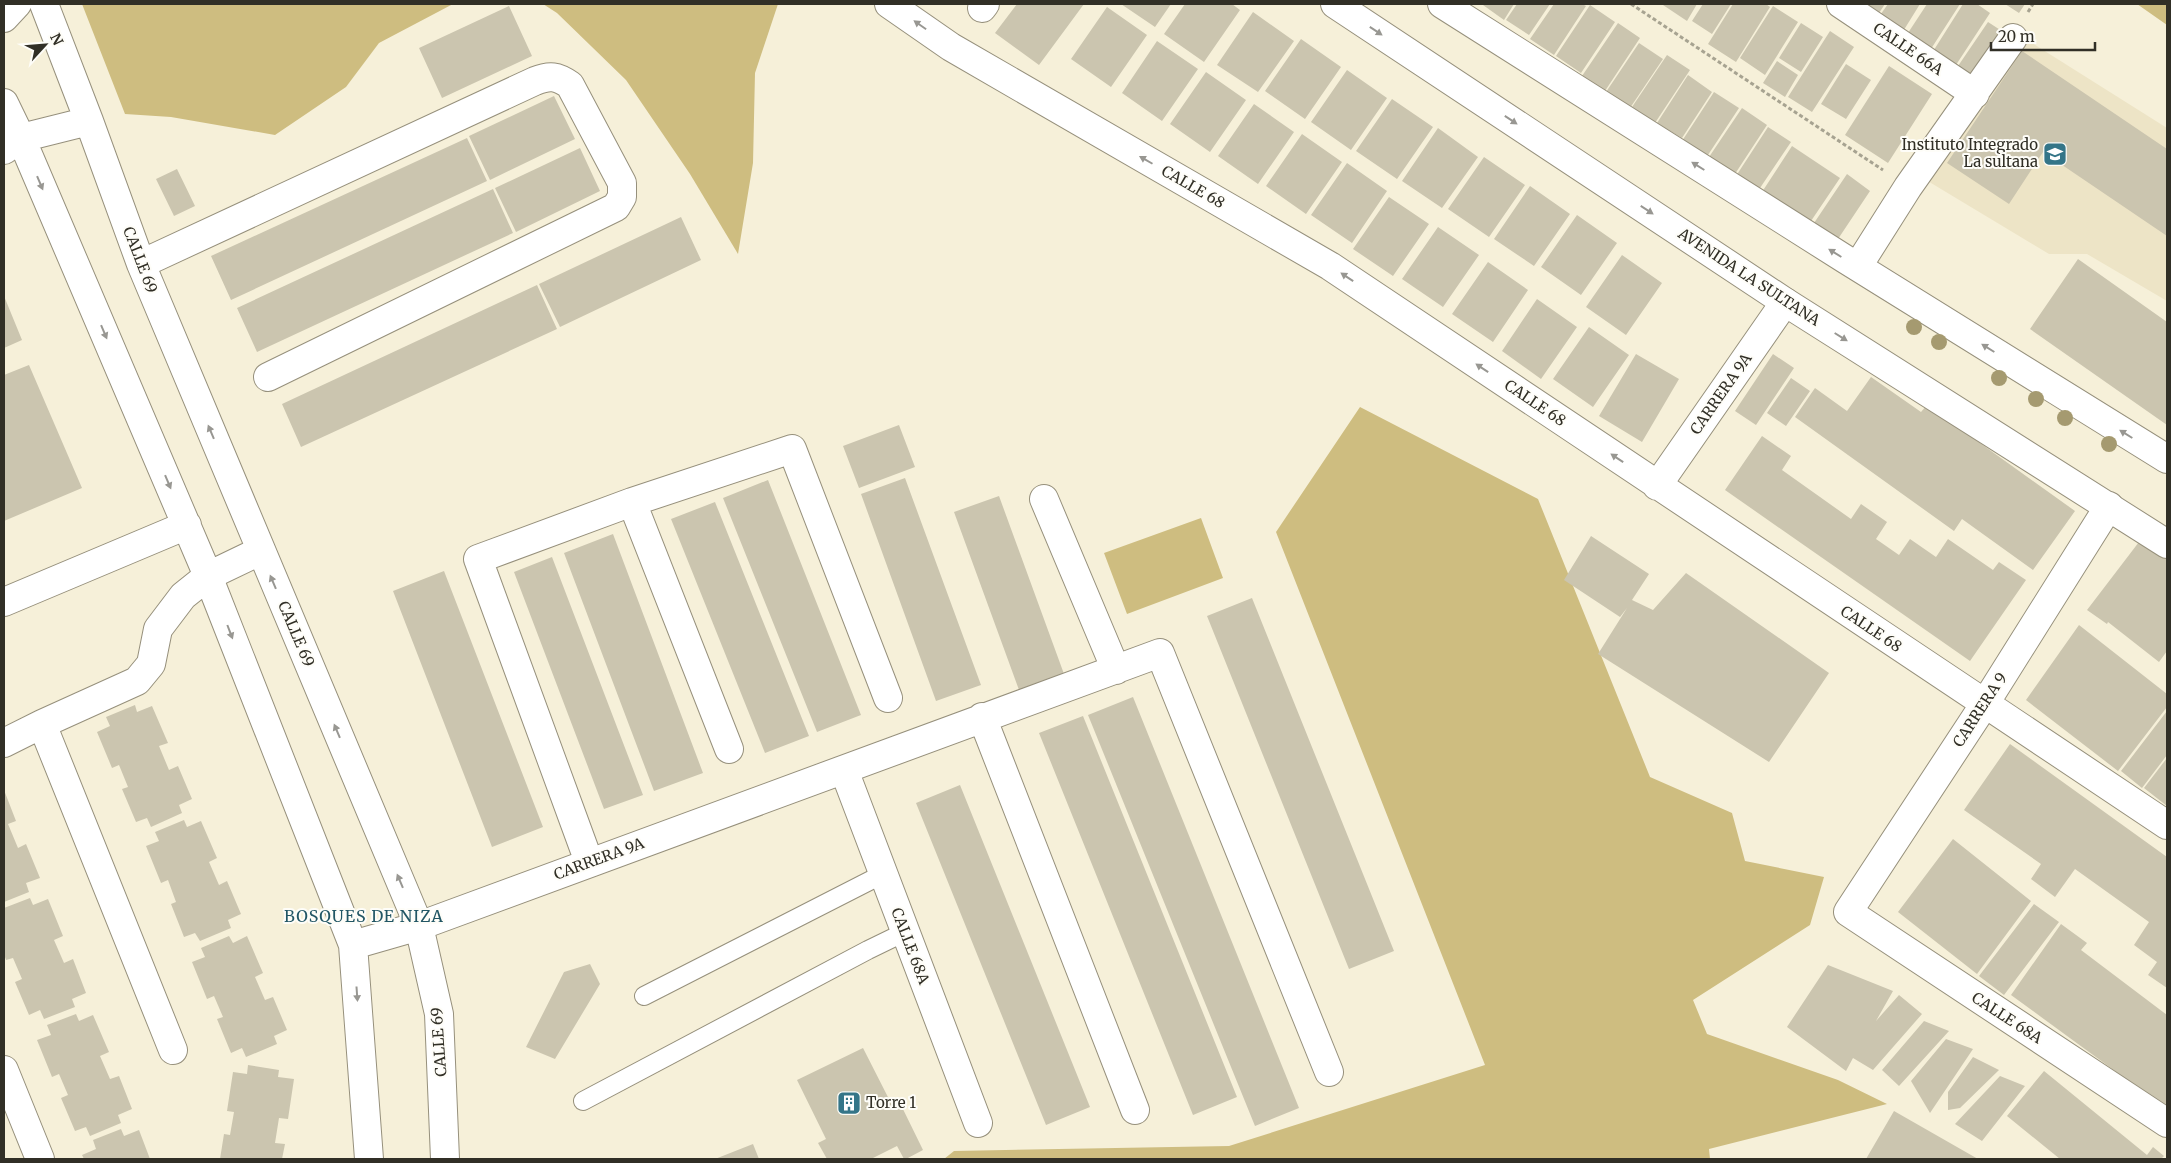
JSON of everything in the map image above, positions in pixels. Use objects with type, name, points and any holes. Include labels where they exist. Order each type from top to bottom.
[{"type":"street","points":[[4,18],[16,4]]},
{"type":"street","name":"CALLE 69","points":[[44,4],[90,121],[141,264],[260,551],[420,926],[439,1014],[445,1159]]},
{"type":"street","name":"CALLE 68","points":[[889,4],[951,47],[1330,266],[2167,825]]},
{"type":"street","name":"AVENIDA LA SULTANA","points":[[1335,4],[1786,302],[2167,544]]},
{"type":"street","points":[[1442,4],[2167,459]]},
{"type":"street","name":"CALLE 66A","points":[[1841,4],[1975,94]]},
{"type":"street","points":[[1858,266],[1908,187],[1975,94],[2012,38]]},
{"type":"street","points":[[141,264],[534,81],[545,77],[560,78],[570,85],[622,183],[622,197],[616,207],[268,377]]},
{"type":"street","points":[[4,103],[12,144],[187,525],[353,945],[369,1159]]},
{"type":"street","points":[[12,144],[90,121]]},
{"type":"street","name":"CARRERA 9A","points":[[1657,486],[1786,302]]},
{"type":"street","points":[[589,862],[478,559],[632,502],[792,449],[888,698]]},
{"type":"street","points":[[1044,499],[1116,670]]},
{"type":"street","points":[[632,502],[729,748]]},
{"type":"street","name":"CARRERA 9","points":[[1848,912],[1984,704],[2109,506]]},
{"type":"street","points":[[4,602],[187,525]]},
{"type":"street","points":[[4,743],[137,682],[151,664],[158,629],[183,596],[208,576],[260,551]]},
{"type":"street","name":"CARRERA 9A","points":[[353,945],[420,926],[589,862],[844,770],[982,717],[1160,653],[1329,1072]]},
{"type":"street","points":[[982,717],[1135,1110]]},
{"type":"street","points":[[42,724],[173,1050]]},
{"type":"street","name":"CALLE 68A","points":[[844,770],[978,1122]]},
{"type":"street","name":"CALLE 68A","points":[[1848,912],[2167,1123]]},
{"type":"street","points":[[4,1070],[40,1159]]},
{"type":"lane","points":[[644,996],[883,874]]},
{"type":"lane","points":[[583,1101],[905,932]]},
{"type":"path","points":[[1631,4],[1908,187]]},
{"type":"shaded area","points":[[82,4],[453,4],[379,43],[346,87],[275,135],[171,117],[125,114]]},
{"type":"shaded area","points":[[543,4],[778,4],[755,73],[753,163],[738,254],[690,174],[626,80],[557,13]]},
{"type":"shaded area","points":[[2137,4],[2167,4],[2167,25]]},
{"type":"shaded area","name":"Instituto Integrado La sultana","points":[[2021,36],[2167,128],[2167,301],[2087,254],[2049,254],[1926,180]]},
{"type":"shaded area","points":[[1360,407],[1538,499],[1650,777],[1732,813],[1745,861],[1824,877],[1810,925],[1693,1000],[1707,1034],[1838,1080],[1887,1104],[1709,1149],[1710,1159],[944,1159],[954,1151],[1229,1146],[1485,1065],[1276,532]]},
{"type":"shaded area","points":[[1201,518],[1223,578],[1127,614],[1104,553]]},
{"type":"building","points":[[1017,4],[1084,4],[1039,65],[995,33]]},
{"type":"building","points":[[1121,4],[1171,4],[1155,27]]},
{"type":"building","points":[[1185,4],[1232,4],[1240,10],[1204,62],[1164,34]]},
{"type":"building","points":[[1484,4],[1514,4],[1504,20]]},
{"type":"building","points":[[1517,4],[1550,4],[1529,35],[1506,20]]},
{"type":"building","points":[[1554,4],[1582,4],[1586,6],[1554,55],[1530,39]]},
{"type":"building","points":[[1664,4],[1697,4],[1687,21]]},
{"type":"building","points":[[1703,4],[1731,4],[1712,34],[1692,21]]},
{"type":"building","points":[[1733,4],[1766,4],[1770,7],[1736,62],[1708,44]]},
{"type":"building","points":[[1859,4],[1885,4],[1877,16]]},
{"type":"building","points":[[1888,4],[1920,4],[1902,33],[1878,18]]},
{"type":"building","points":[[1927,4],[1960,4],[1929,52],[1906,36]]},
{"type":"building","points":[[1963,4],[1977,4],[1990,13],[1954,68],[1932,53]]},
{"type":"building","points":[[2005,4],[2025,4],[2019,13]]},
{"type":"building","points":[[1590,5],[1615,22],[1581,73],[1556,56]]},
{"type":"building","points":[[509,6],[532,56],[442,98],[419,48]]},
{"type":"building","points":[[1773,6],[1798,22],[1765,75],[1740,58]]},
{"type":"building","points":[[1107,7],[1147,35],[1111,87],[1071,59]]},
{"type":"building","points":[[1253,12],[1294,41],[1258,92],[1217,65]]},
{"type":"building","points":[[1988,22],[2011,37],[1979,84],[1956,69]]},
{"type":"building","points":[[1618,23],[1640,38],[1605,91],[1582,76]]},
{"type":"building","points":[[1801,23],[1823,37],[1801,72],[1779,58]]},
{"type":"building","points":[[1830,31],[1854,47],[1812,112],[1788,97]]},
{"type":"building","points":[[1301,39],[1341,67],[1305,119],[1265,91]]},
{"type":"building","points":[[1157,41],[1198,69],[1162,121],[1122,93]]},
{"type":"building","points":[[1639,43],[1663,59],[1630,108],[1606,92]]},
{"type":"building","points":[[2022,51],[2167,149],[2167,236],[2043,152],[2009,204],[1947,163]]},
{"type":"building","points":[[1667,55],[1690,70],[1655,123],[1632,107]]},
{"type":"building","points":[[1777,61],[1798,75],[1785,97],[1763,83]]},
{"type":"building","points":[[1846,64],[1871,80],[1846,119],[1821,104]]},
{"type":"building","points":[[1889,66],[1932,94],[1888,163],[1845,135]]},
{"type":"building","points":[[1347,70],[1387,98],[1351,150],[1311,122]]},
{"type":"building","points":[[1206,72],[1246,100],[1210,152],[1170,124]]},
{"type":"building","points":[[1688,75],[1712,92],[1682,138],[1657,123]]},
{"type":"building","points":[[1714,92],[1739,108],[1706,158],[1682,141]]},
{"type":"building","points":[[554,96],[575,139],[490,180],[469,136]]},
{"type":"building","points":[[1392,99],[1433,127],[1397,179],[1356,151]]},
{"type":"building","points":[[1254,104],[1294,132],[1258,184],[1218,156]]},
{"type":"building","points":[[1742,108],[1767,125],[1733,177],[1707,160]]},
{"type":"building","points":[[1768,127],[1791,142],[1758,191],[1736,176]]},
{"type":"building","points":[[1438,128],[1478,157],[1442,208],[1402,181]]},
{"type":"building","points":[[1302,134],[1342,162],[1306,214],[1266,186]]},
{"type":"building","points":[[467,138],[487,181],[231,300],[211,256]]},
{"type":"building","points":[[1792,146],[1840,178],[1809,224],[1762,192]]},
{"type":"building","points":[[580,148],[600,191],[516,232],[495,188]]},
{"type":"building","points":[[1484,157],[1525,185],[1489,237],[1448,209]]},
{"type":"building","points":[[1347,163],[1387,191],[1352,243],[1311,215]]},
{"type":"building","points":[[177,169],[195,206],[174,216],[156,179]]},
{"type":"building","points":[[1847,174],[1870,191],[1834,245],[1810,229]]},
{"type":"building","points":[[1530,186],[1570,214],[1534,266],[1494,239]]},
{"type":"building","points":[[493,189],[513,233],[257,352],[237,308]]},
{"type":"building","points":[[1389,197],[1429,224],[1393,276],[1353,249]]},
{"type":"building","points":[[1577,215],[1617,243],[1581,295],[1541,267]]},
{"type":"building","points":[[681,217],[701,260],[560,327],[539,284]]},
{"type":"building","points":[[1438,227],[1479,255],[1443,307],[1402,279]]},
{"type":"building","points":[[1622,255],[1662,283],[1626,335],[1586,307]]},
{"type":"building","points":[[2078,259],[2167,322],[2167,425],[2030,329]]},
{"type":"building","points":[[1488,262],[1528,290],[1493,342],[1452,314]]},
{"type":"building","points":[[537,285],[557,329],[301,447],[282,404]]},
{"type":"building","points":[[4,296],[22,340],[4,348]]},
{"type":"building","points":[[1537,299],[1577,327],[1541,379],[1502,351]]},
{"type":"building","points":[[1589,327],[1629,355],[1593,407],[1553,379]]},
{"type":"building","points":[[1636,354],[1679,379],[1642,442],[1599,416]]},
{"type":"building","points":[[1773,354],[1794,368],[1756,425],[1735,411]]},
{"type":"building","points":[[29,365],[82,488],[4,521],[4,375]]},
{"type":"building","points":[[1871,377],[1921,412],[1927,405],[2075,511],[2033,570],[1962,519],[1954,531],[1795,417],[1815,388],[1847,411]]},
{"type":"building","points":[[1791,378],[1810,391],[1786,426],[1767,413]]},
{"type":"building","points":[[899,425],[915,467],[859,488],[843,446]]},
{"type":"building","points":[[1762,436],[1791,456],[1782,470],[1851,519],[1861,504],[1887,522],[1876,539],[1899,555],[1910,539],[1936,557],[1948,539],[1993,570],[1999,562],[2026,580],[1970,661],[1725,490]]},
{"type":"building","points":[[905,478],[981,685],[936,701],[861,494]]},
{"type":"building","points":[[768,480],[861,715],[817,732],[723,498]]},
{"type":"building","points":[[999,496],[1064,674],[1019,690],[954,512]]},
{"type":"building","points":[[715,502],[809,736],[765,753],[671,519]]},
{"type":"building","points":[[613,534],[703,773],[654,791],[564,553]]},
{"type":"building","points":[[1591,536],[1649,574],[1632,600],[1653,610],[1686,573],[1829,673],[1769,762],[1598,654],[1627,608],[1620,617],[1564,580]]},
{"type":"building","points":[[2142,538],[2167,556],[2167,651],[2159,662],[2108,622],[2107,624],[2087,610]]},
{"type":"building","points":[[552,557],[643,795],[604,809],[514,572]]},
{"type":"building","points":[[444,571],[543,827],[492,847],[393,591]]},
{"type":"building","points":[[1252,598],[1394,951],[1349,969],[1207,616]]},
{"type":"building","points":[[2079,625],[2167,694],[2167,707],[2118,771],[2026,700]]},
{"type":"building","points":[[1133,697],[1299,1108],[1255,1126],[1088,715]]},
{"type":"building","points":[[135,705],[137,712],[152,706],[168,743],[159,746],[169,770],[178,766],[192,799],[179,805],[182,813],[151,827],[147,818],[136,822],[122,789],[128,787],[119,765],[112,768],[97,732],[110,726],[106,717]]},
{"type":"building","points":[[2167,711],[2167,755],[2142,788],[2121,771]]},
{"type":"building","points":[[1083,716],[1237,1097],[1193,1115],[1039,733]]},
{"type":"building","points":[[2010,744],[2167,857],[2167,988],[2148,975],[2157,962],[2134,945],[2149,922],[2075,869],[2055,897],[2031,879],[2041,864],[1964,810]]},
{"type":"building","points":[[2167,758],[2167,806],[2144,788]]},
{"type":"building","points":[[960,785],[1090,1107],[1046,1125],[916,803]]},
{"type":"building","points":[[4,790],[16,821],[8,824],[18,848],[26,844],[40,878],[26,883],[29,892],[4,902]]},
{"type":"building","points":[[184,820],[187,827],[201,821],[217,858],[209,862],[219,885],[227,881],[241,914],[228,920],[231,928],[200,941],[195,933],[184,937],[171,904],[176,902],[168,880],[161,883],[146,846],[159,841],[155,832]]},
{"type":"building","points":[[1953,839],[2031,901],[1977,974],[1898,912]]},
{"type":"building","points":[[30,898],[33,905],[48,899],[63,936],[54,940],[64,963],[73,959],[86,993],[72,999],[75,1007],[44,1019],[40,1010],[29,1015],[15,982],[22,979],[13,958],[6,960],[4,954],[4,908]]},
{"type":"building","points":[[2034,904],[2059,922],[2004,995],[1979,976]]},
{"type":"building","points":[[2061,924],[2087,943],[2081,950],[2167,1015],[2167,1109],[2011,995]]},
{"type":"building","points":[[229,936],[233,943],[247,936],[263,973],[255,977],[265,1000],[273,997],[287,1030],[274,1036],[277,1044],[246,1057],[242,1048],[231,1053],[217,1019],[223,1017],[214,996],[207,999],[192,962],[205,957],[201,948]]},
{"type":"building","points":[[590,964],[600,984],[555,1059],[526,1047],[564,972]]},
{"type":"building","points":[[1828,965],[1893,991],[1876,1021],[1899,995],[1922,1014],[1873,1070],[1853,1058],[1846,1071],[1787,1027]]},
{"type":"building","points":[[76,1014],[79,1021],[93,1015],[109,1052],[100,1056],[110,1079],[119,1076],[132,1109],[118,1115],[121,1123],[90,1136],[86,1127],[75,1131],[61,1098],[68,1095],[59,1074],[52,1077],[37,1040],[51,1035],[47,1025]]},
{"type":"building","points":[[1924,1021],[1949,1031],[1899,1086],[1882,1070]]},
{"type":"building","points":[[1946,1039],[1973,1049],[1930,1113],[1911,1081]]},
{"type":"building","name":"Torre 1","points":[[863,1048],[892,1105],[899,1101],[923,1150],[906,1159],[904,1159],[897,1146],[871,1159],[827,1159],[818,1143],[826,1139],[797,1080]]},
{"type":"building","points":[[1973,1057],[1999,1070],[1960,1108],[1948,1110],[1948,1092]]},
{"type":"building","points":[[248,1065],[279,1070],[278,1077],[294,1079],[288,1119],[279,1118],[275,1143],[285,1144],[282,1159],[220,1159],[224,1134],[230,1135],[234,1112],[227,1111],[233,1072],[247,1074]]},
{"type":"building","points":[[2044,1071],[2147,1155],[2153,1147],[2164,1156],[2161,1159],[2060,1159],[2007,1116]]},
{"type":"building","points":[[2000,1076],[2025,1086],[1982,1141],[1955,1124]]},
{"type":"building","points":[[1894,1111],[1978,1159],[1866,1159]]},
{"type":"building","points":[[121,1129],[124,1136],[139,1130],[150,1159],[84,1159],[82,1155],[96,1149],[93,1140]]},
{"type":"building","points":[[753,1144],[759,1159],[715,1159]]},
{"type":"place","name":"Instituto Integrado La sultana","points":[[2055,154]]},
{"type":"place","name":"Torre 1","points":[[849,1103]]},
{"type":"district","name":"BOSQUES DE NIZA","points":[[364,916]]}]
